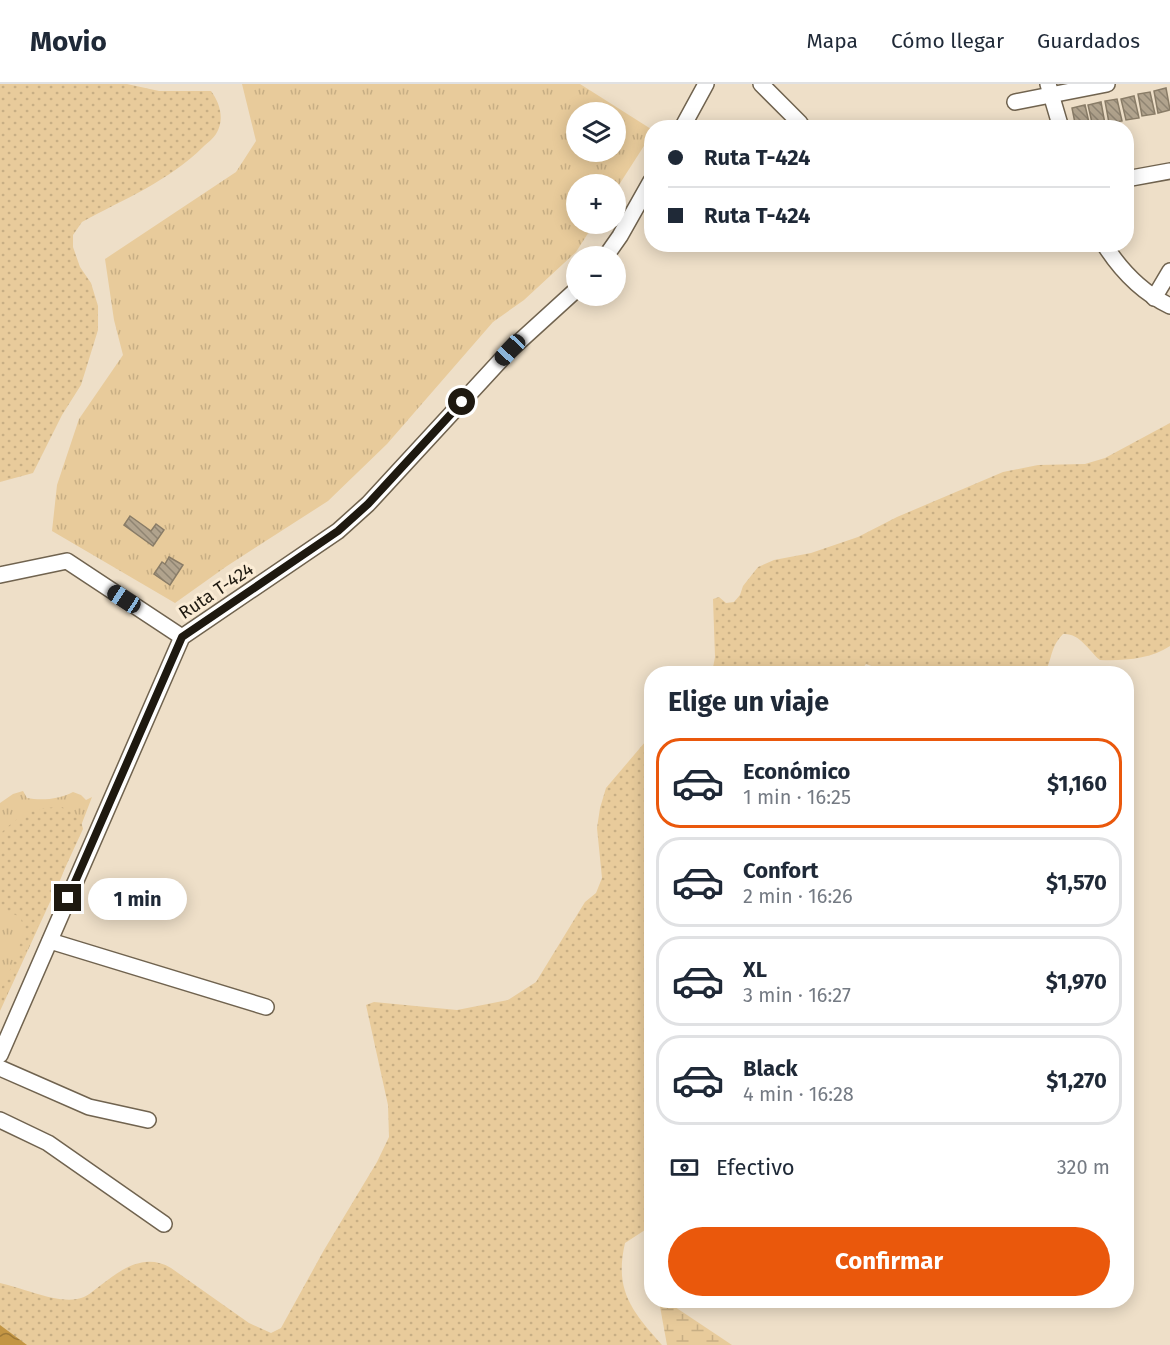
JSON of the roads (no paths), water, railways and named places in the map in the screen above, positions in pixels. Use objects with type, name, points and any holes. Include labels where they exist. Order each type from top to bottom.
[{"type":"street","points":[[686,120],[706,84]]},
{"type":"street","points":[[760,84],[797,120]]},
{"type":"street","points":[[1015,102],[1049,89],[1107,84]]},
{"type":"street","points":[[1049,89],[1059,120]]},
{"type":"street","points":[[1134,178],[1170,171]]},
{"type":"street","points":[[613,246],[644,193]]},
{"type":"street","points":[[1109,252],[1119,268],[1154,298],[1170,306]]},
{"type":"street","points":[[1154,298],[1170,271]]},
{"type":"street","name":"Ruta T-424","points":[[0,1055],[182,637],[345,524],[368,504],[510,350],[566,299]]},
{"type":"street","points":[[0,575],[67,561],[182,637]]},
{"type":"street","points":[[50,942],[266,1007]]},
{"type":"street","points":[[0,1068],[90,1107],[148,1120]]},
{"type":"street","points":[[0,1120],[48,1143],[164,1224]]},
{"type":"water","points":[[0,1325],[27,1345],[0,1345]]}]
